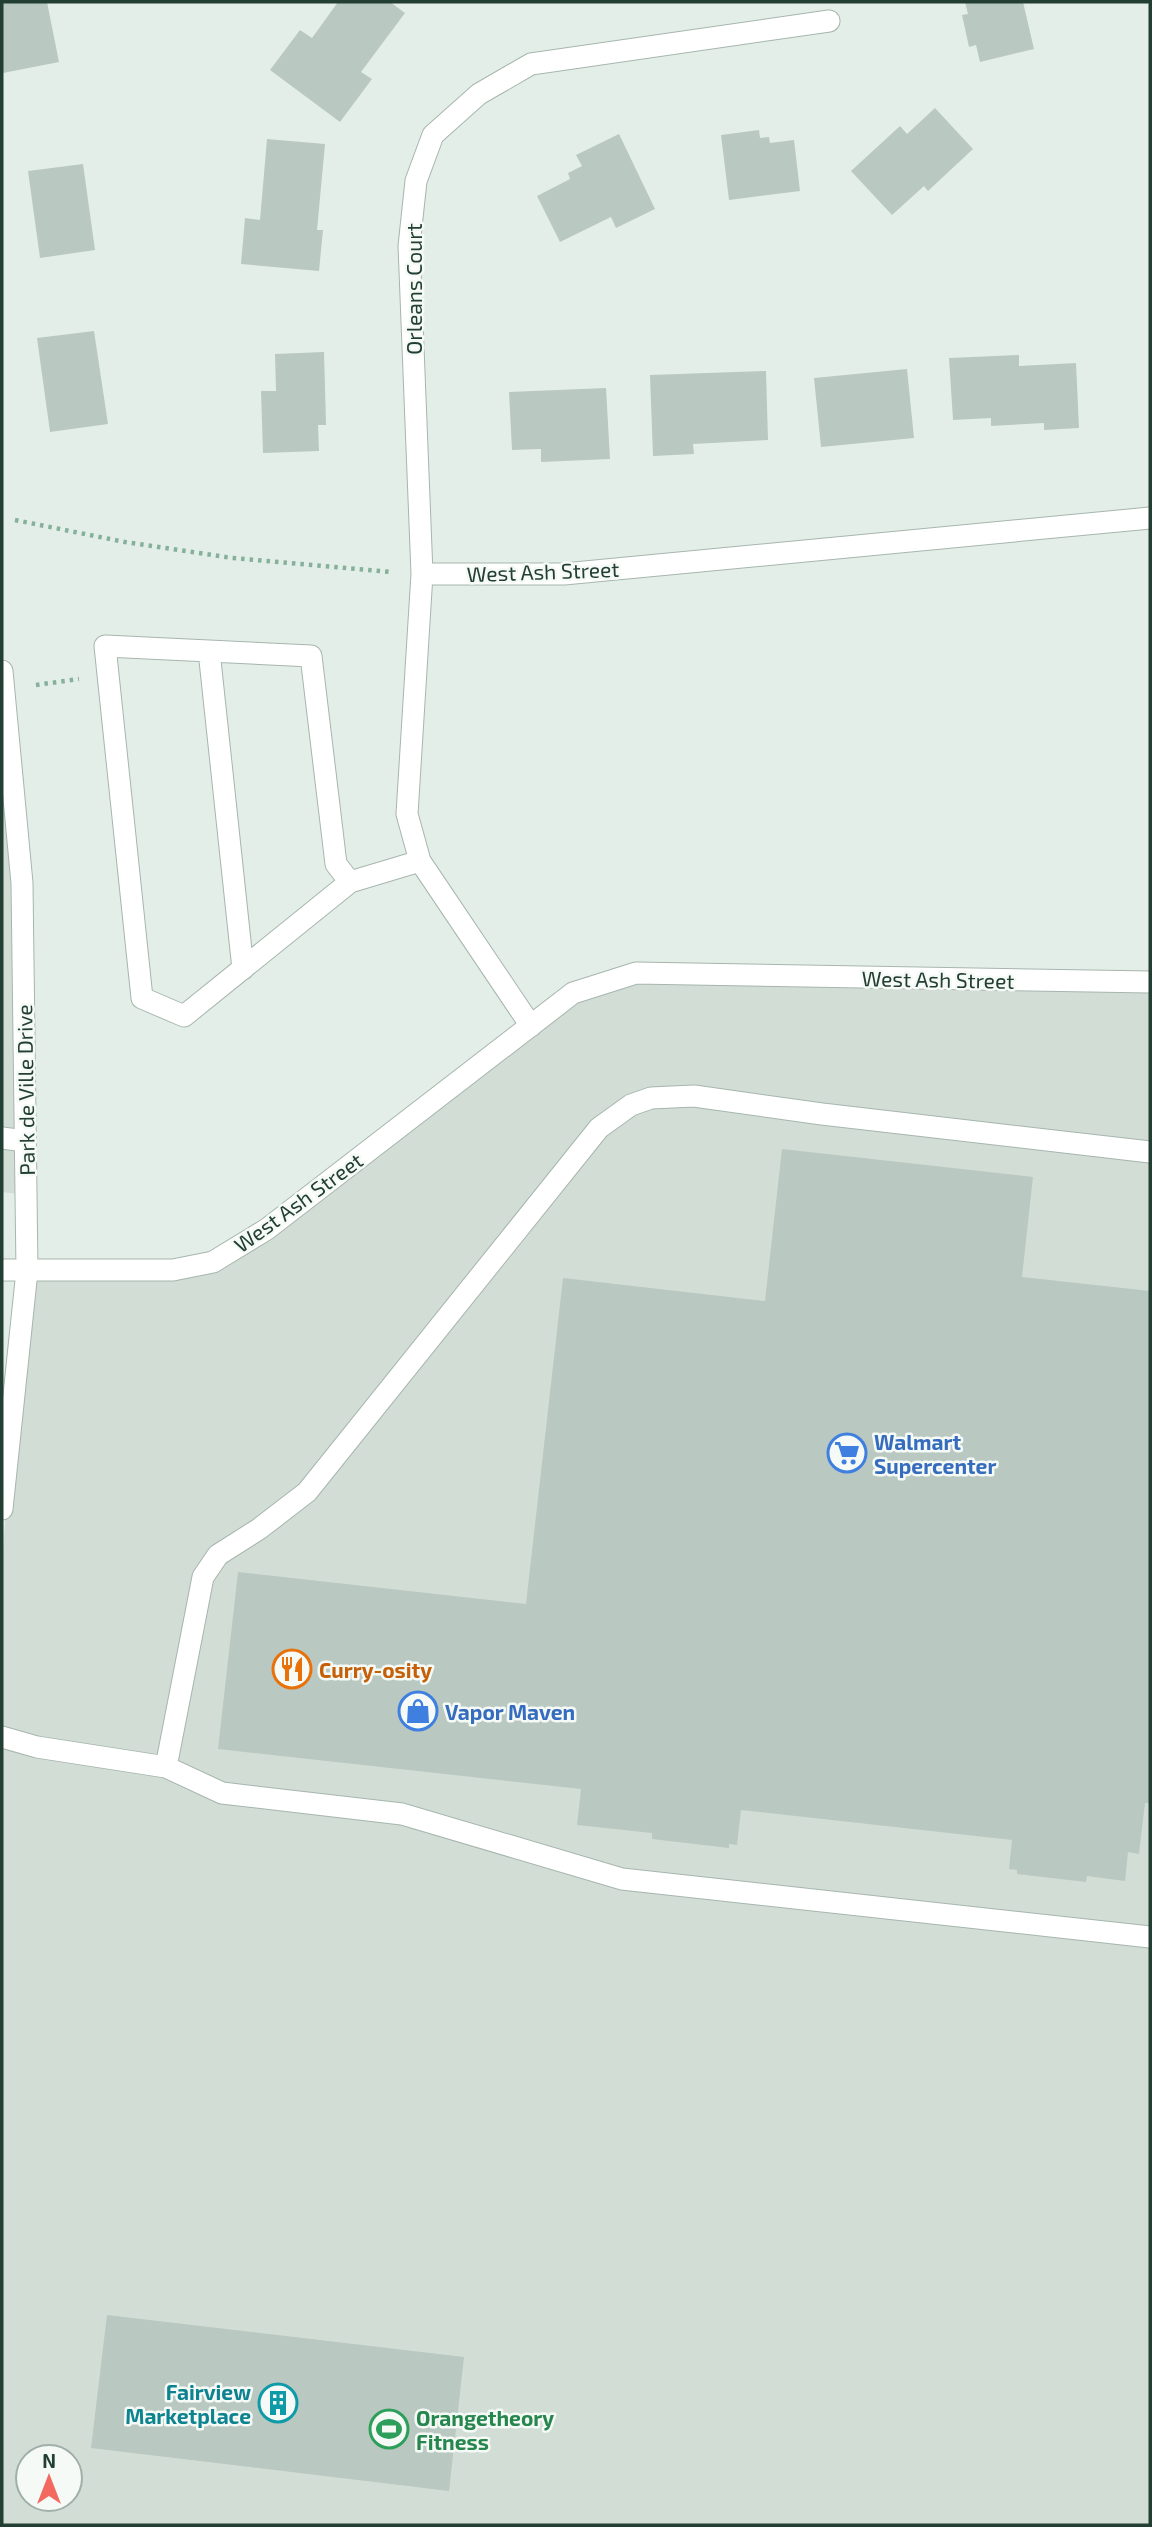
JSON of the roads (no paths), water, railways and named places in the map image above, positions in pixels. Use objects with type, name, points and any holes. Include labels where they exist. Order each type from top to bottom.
[{"type":"street","name":"Orleans Court","points":[[422,575],[409,246],[416,181],[433,135],[479,94],[531,64],[829,21]]},
{"type":"street","name":"West Ash Street","points":[[422,575],[564,574],[1150,518]]},
{"type":"street","points":[[422,575],[407,814],[420,861],[531,1026]]},
{"type":"street","points":[[350,882],[336,864],[311,656],[105,646],[142,998],[184,1016],[350,882],[420,861]]},
{"type":"street","points":[[209,651],[243,969]]},
{"type":"street","name":"Park de Ville Drive","points":[[2,671],[8,793],[22,883],[27,1271],[2,1509]]},
{"type":"street","name":"West Ash Street","points":[[2,1270],[173,1270],[213,1262],[267,1229],[573,993],[636,973],[1150,982]]},
{"type":"street","points":[[166,1767],[202,1577],[218,1555],[260,1529],[307,1492],[599,1128],[631,1105],[651,1098],[694,1096],[1150,1152]]},
{"type":"street","points":[[2,1138],[25,1141]]},
{"type":"street","points":[[2,1737],[37,1747],[166,1767],[222,1793],[402,1814],[622,1880],[1150,1937]]},
{"type":"place","name":"Walmart Supercenter","points":[[847,1453]]},
{"type":"place","name":"Curry-osity","points":[[292,1669]]},
{"type":"place","name":"Vapor Maven","points":[[418,1711]]},
{"type":"place","name":"Fairview Marketplace","points":[[278,2403]]},
{"type":"place","name":"Orangetheory Fitness","points":[[389,2429]]}]
